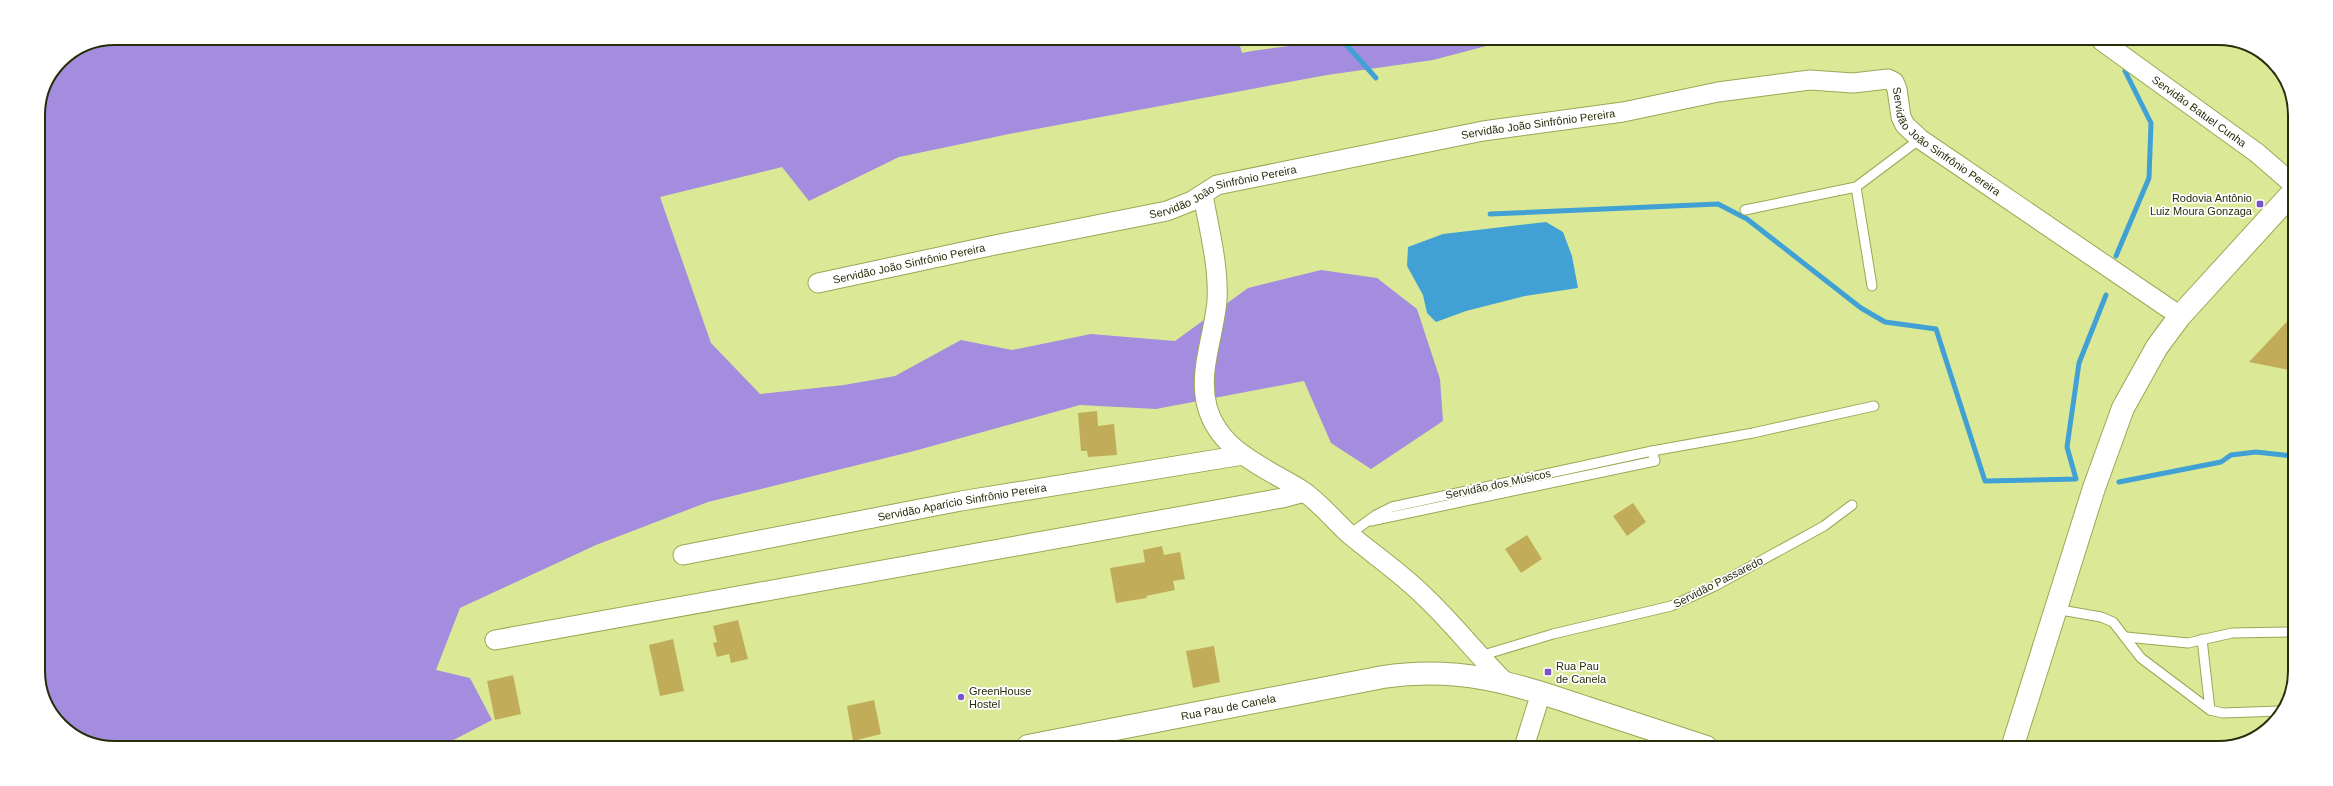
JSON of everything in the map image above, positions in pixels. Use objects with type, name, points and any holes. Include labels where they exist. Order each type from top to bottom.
[{"type":"street","name":"Servidão Batuel Cunha","points":[[2109,45],[2258,153],[2288,180]]},
{"type":"street","points":[[2128,45],[2129,60]]},
{"type":"street","name":"Servidão João Sinfrônio Pereira","points":[[818,283],[995,245],[1167,211],[1203,195],[1217,185],[1483,131],[1623,112],[1718,92],[1810,80],[1853,83],[1888,78],[1894,82],[1897,89],[1901,116],[1906,125],[1920,139],[2180,316]]},
{"type":"street","points":[[1203,195],[1214,258],[1217,294],[1203,387],[1212,421],[1223,437],[1243,455],[1304,492],[1350,534],[1425,596],[1478,656],[1506,683]]},
{"type":"street","points":[[2014,741],[2103,459],[2123,408],[2157,348],[2180,316],[2288,198]]},
{"type":"street","name":"Servidão Aparício Sinfrônio Pereira","points":[[683,555],[962,501],[1243,455]]},
{"type":"street","points":[[495,640],[1282,498],[1304,492]]},
{"type":"street","name":"Rua Pau de Canela","points":[[1054,741],[1406,673],[1450,673],[1506,683],[1688,741]]},
{"type":"street","points":[[1526,741],[1541,693]]},
{"type":"lane","points":[[1745,210],[1856,187],[1920,139]]},
{"type":"lane","points":[[1856,187],[1872,286]]},
{"type":"lane","name":"Servidão dos Músicos","points":[[1350,534],[1366,522],[1392,507],[1652,451],[1753,433],[1874,406]]},
{"type":"lane","points":[[1366,522],[1654,461],[1652,451]]},
{"type":"lane","points":[[1558,472],[1560,482]]},
{"type":"lane","points":[[1512,481],[1514,491]]},
{"type":"lane","name":"Servidão Passaredo","points":[[1478,656],[1553,634],[1671,606],[1715,586],[1824,526],[1852,505]]},
{"type":"lane","points":[[2055,609],[2101,617],[2113,622],[2141,658],[2210,710],[2222,713],[2275,711]]},
{"type":"lane","points":[[2126,637],[2188,643],[2232,633],[2288,632]]},
{"type":"lane","points":[[2202,640],[2210,710]]},
{"type":"shaded area","points":[[115,45],[1240,45],[1242,53],[1294,45],[1490,45],[1433,60],[1327,75],[1014,133],[899,157],[809,201],[782,167],[660,197],[711,343],[760,394],[844,385],[895,376],[961,340],[1012,350],[1091,334],[1175,341],[1248,288],[1321,270],[1377,278],[1417,309],[1440,379],[1443,421],[1371,469],[1331,443],[1304,381],[1156,409],[1080,405],[914,451],[708,502],[596,545],[460,608],[436,670],[470,678],[492,720],[452,741],[115,741],[97,739],[88,736],[69,724],[57,710],[50,698],[45,676],[45,115],[46,101],[50,88],[65,65],[76,57],[88,50],[101,46]]},
{"type":"water","points":[[1546,222],[1563,232],[1572,256],[1578,288],[1525,296],[1466,311],[1436,322],[1427,313],[1423,295],[1407,266],[1408,247],[1443,234]]},
{"type":"building","points":[[2288,320],[2288,370],[2249,362]]},
{"type":"building","points":[[1097,411],[1098,426],[1114,424],[1117,455],[1088,457],[1087,451],[1081,451],[1078,413]]},
{"type":"building","points":[[1633,503],[1646,522],[1627,536],[1613,516]]},
{"type":"building","points":[[1527,535],[1542,559],[1521,573],[1505,549]]},
{"type":"building","points":[[1162,546],[1164,555],[1180,552],[1185,579],[1173,581],[1175,590],[1146,596],[1147,598],[1116,603],[1110,568],[1145,562],[1143,550]]},
{"type":"building","points":[[738,620],[748,659],[731,663],[729,654],[717,657],[713,643],[717,642],[713,626]]},
{"type":"building","points":[[673,639],[684,691],[660,696],[649,645]]},
{"type":"building","points":[[1214,646],[1220,682],[1193,688],[1186,651]]},
{"type":"building","points":[[513,675],[521,714],[495,720],[487,681]]},
{"type":"building","points":[[874,700],[881,734],[853,741],[847,706]]},
{"type":"waterway","points":[[1346,45],[1376,78]]},
{"type":"waterway","points":[[2116,256],[2149,178],[2151,123],[2125,71]]},
{"type":"waterway","points":[[1490,214],[1718,204],[1747,219],[1861,308],[1885,322],[1936,329],[1985,481],[2076,479],[2067,447],[2079,363],[2106,295]]},
{"type":"waterway","points":[[2119,482],[2221,462],[2231,455],[2256,452],[2288,455]]},
{"type":"place","name":"Rodovia Antônio Luiz Moura Gonzaga","points":[[2260,204]]},
{"type":"place","name":"Rua Pau de Canela","points":[[1548,672]]},
{"type":"place","name":"GreenHouse Hostel","points":[[961,697]]}]
